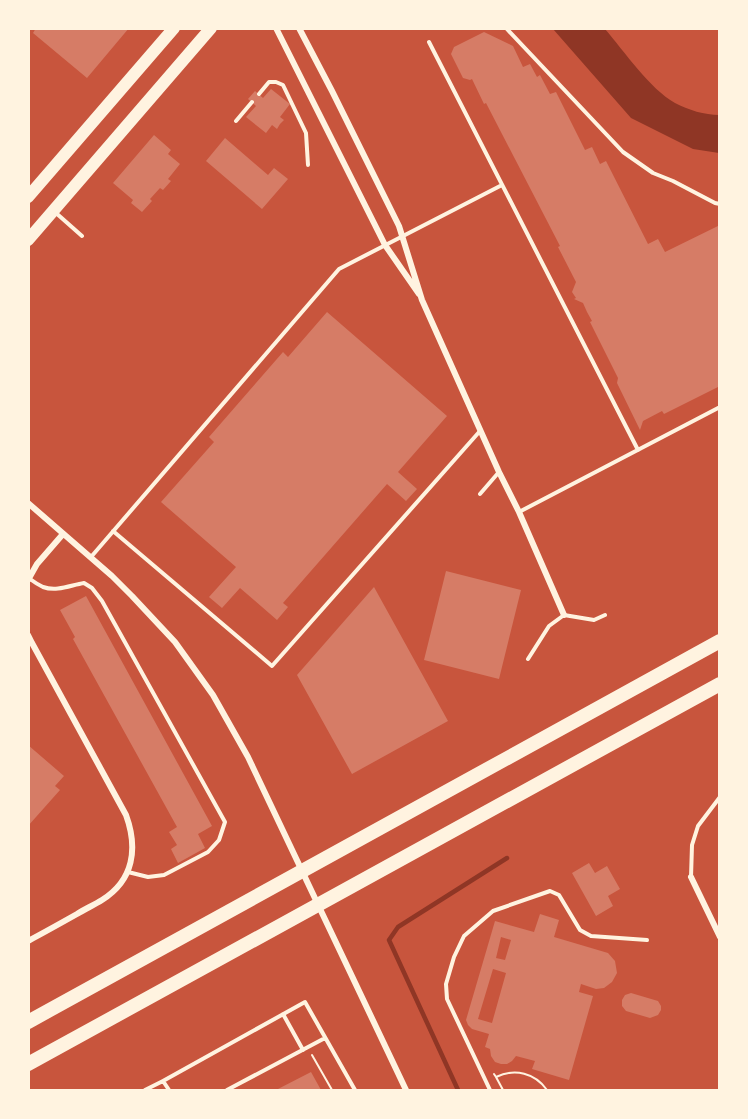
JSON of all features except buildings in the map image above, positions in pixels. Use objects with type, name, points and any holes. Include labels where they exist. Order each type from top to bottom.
[{"type":"highway","points":[[28,1022],[720,641]]},
{"type":"highway","points":[[28,1064],[720,684]]},
{"type":"main road","points":[[28,197],[174,28]]},
{"type":"main road","points":[[28,240],[211,28]]},
{"type":"street","points":[[276,28],[385,245],[422,300]]},
{"type":"street","points":[[298,28],[343,112],[399,226],[422,300],[564,615]]},
{"type":"street","points":[[28,503],[112,576],[153,618],[175,642],[213,695],[248,757],[406,1090]]},
{"type":"street","points":[[29,580],[37,564],[63,534]]},
{"type":"street","points":[[28,635],[126,815],[133,847],[127,872],[115,890],[102,900],[28,941]]},
{"type":"street","points":[[691,877],[720,937]]},
{"type":"lane","points":[[506,28],[623,152],[653,173],[720,204]]},
{"type":"lane","points":[[429,42],[638,450]]},
{"type":"lane","points":[[259,94],[270,82],[283,85],[306,133],[308,165]]},
{"type":"lane","points":[[236,121],[252,102]]},
{"type":"lane","points":[[91,557],[339,269],[502,185]]},
{"type":"lane","points":[[53,211],[82,236]]},
{"type":"lane","points":[[519,512],[720,407]]},
{"type":"lane","points":[[113,531],[272,666],[480,430]]},
{"type":"lane","points":[[480,494],[499,472]]},
{"type":"lane","points":[[29,580],[57,590],[84,583],[92,588],[102,601],[225,822],[219,840],[208,852],[164,875],[148,877],[127,872]]},
{"type":"lane","points":[[528,659],[549,626],[564,615],[594,620],[605,615]]},
{"type":"lane","points":[[691,877],[692,845],[698,826],[720,797]]},
{"type":"lane","points":[[490,1090],[447,999],[446,984],[454,957],[464,936],[493,911],[550,891],[560,896],[580,930],[591,936],[647,940]]},
{"type":"lane","points":[[145,1090],[304,1002],[355,1090]]},
{"type":"lane","points":[[283,1014],[303,1050]]},
{"type":"lane","points":[[227,1090],[325,1038]]},
{"type":"lane","points":[[163,1081],[169,1090]]},
{"type":"path","points":[[308,1047],[332,1090]]},
{"type":"path","points":[[491,1068],[503,1090]]},
{"type":"path","points":[[496,1077],[520,1072],[535,1078],[547,1090]]},
{"type":"shaded area","points":[[553,29],[605,29],[638,69],[666,97],[691,110],[719,115],[719,153],[693,149],[631,118]]},
{"type":"waterway","points":[[458,1090],[389,940],[398,927],[507,858]]}]
